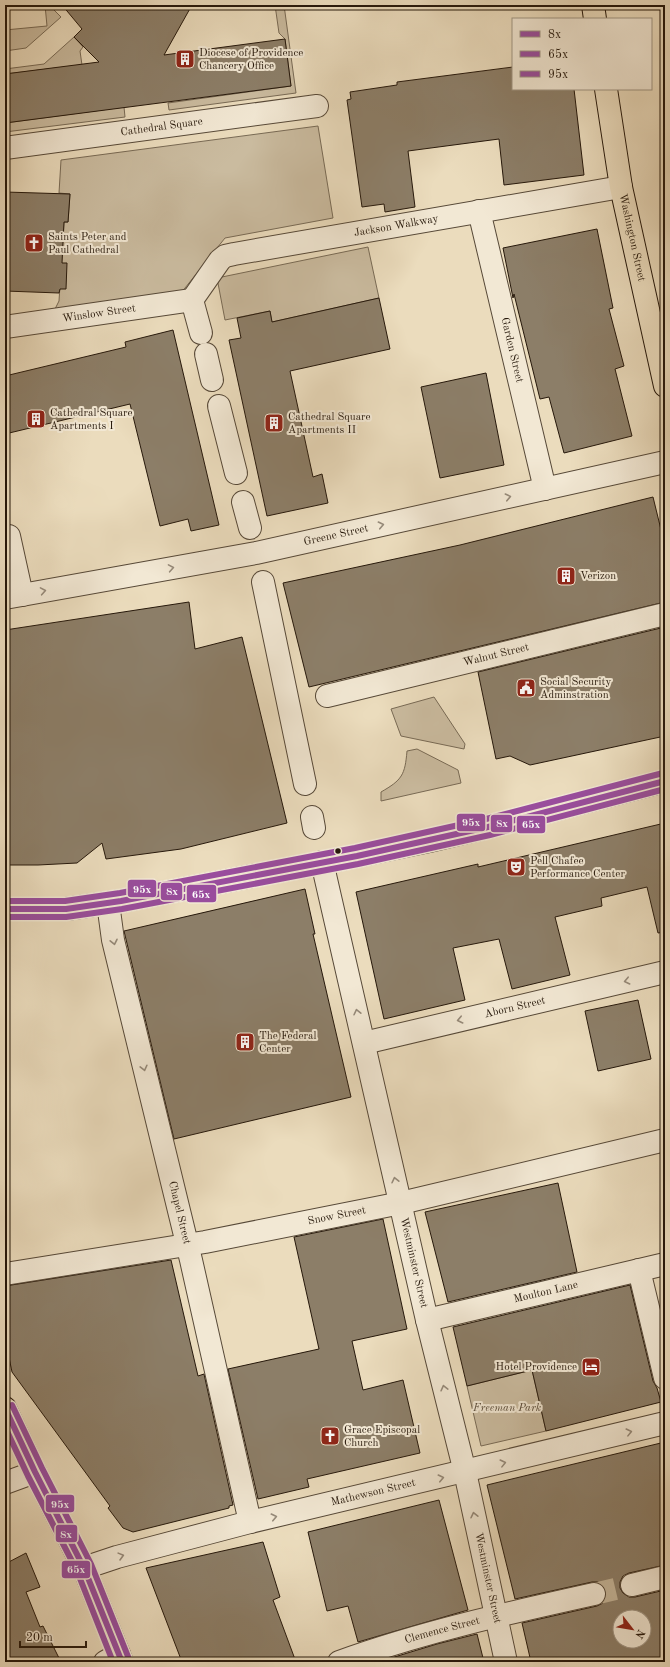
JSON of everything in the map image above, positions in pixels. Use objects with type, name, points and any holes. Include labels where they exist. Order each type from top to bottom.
[{"type":"main road","points":[[593,5],[595,18]]},
{"type":"main road","name":"Washington Street","points":[[606,90],[621,187],[665,386]]},
{"type":"main road","points":[[5,909],[66,909],[108,903],[322,862],[429,841],[665,781]]},
{"type":"main road","points":[[5,1408],[35,1472],[84,1568],[116,1659]]},
{"type":"street","name":"Cathedral Square","points":[[5,148],[317,106]]},
{"type":"street","name":"Jackson Walkway","points":[[192,300],[220,260],[225,256],[621,187]]},
{"type":"street","name":"Garden Street","points":[[479,211],[545,489]]},
{"type":"street","name":"Winslow Street","points":[[5,328],[192,300]]},
{"type":"street","points":[[192,300],[212,380]]},
{"type":"street","points":[[219,406],[236,473]]},
{"type":"street","name":"Greene Street","points":[[14,597],[256,553],[665,462]]},
{"type":"street","points":[[243,502],[250,528]]},
{"type":"street","points":[[9,536],[14,597]]},
{"type":"street","points":[[263,582],[305,784]]},
{"type":"street","name":"Walnut Street","points":[[327,696],[665,614]]},
{"type":"street","name":"Westminster Street","points":[[322,862],[427,1320],[465,1472],[506,1662]]},
{"type":"street","name":"Chapel Street","points":[[108,903],[113,940],[187,1245],[250,1522]]},
{"type":"street","name":"Aborn Street","points":[[364,1043],[665,972]]},
{"type":"street","name":"Snow Street","points":[[5,1274],[187,1245],[401,1203],[665,1140]]},
{"type":"street","name":"Moulton Lane","points":[[427,1320],[665,1264]]},
{"type":"street","points":[[639,1270],[665,1378]]},
{"type":"street","name":"Mathewson Street","points":[[84,1568],[117,1557],[250,1522],[465,1472],[665,1423]]},
{"type":"street","points":[[5,1483],[35,1472]]},
{"type":"street","points":[[632,1585],[665,1577]]},
{"type":"street","name":"Clemence Street","points":[[339,1662],[379,1647],[497,1616],[594,1594]]},
{"type":"green space","points":[[45,5],[49,5],[61,17],[26,48],[5,51],[5,30],[47,26]]},
{"type":"green space","points":[[275,5],[284,5],[296,93],[169,110],[168,103],[291,86],[285,39],[279,33]]},
{"type":"green space","points":[[74,37],[83,47],[80,51],[82,65],[5,74],[5,69],[44,64]]},
{"type":"green space","points":[[124,107],[125,117],[5,132],[5,123]]},
{"type":"green space","points":[[318,126],[333,218],[225,238],[181,293],[55,309],[59,301],[64,222],[68,222],[70,194],[59,193],[61,160]]},
{"type":"green space","points":[[368,247],[379,298],[272,322],[270,311],[225,320],[217,278]]},
{"type":"green space","points":[[434,697],[465,744],[464,749],[401,736],[391,709]]},
{"type":"green space","points":[[417,749],[458,770],[461,783],[381,801],[381,792],[394,784],[401,776],[405,766],[407,751]]},
{"type":"green space","name":"Freeman Park","points":[[532,1370],[546,1431],[481,1446],[467,1386]]},
{"type":"building","name":"Diocese of Providence Chancery Office","points":[[62,5],[192,5],[164,55],[285,39],[291,86],[5,123],[5,74],[99,62],[74,37],[82,29]]},
{"type":"building","points":[[512,67],[512,90],[574,90],[584,175],[504,185],[499,139],[408,151],[415,207],[385,212],[384,204],[362,207],[347,100],[351,99],[350,92],[397,85],[397,82]]},
{"type":"building","name":"Saints Peter and Paul Cathedral","points":[[5,192],[70,194],[68,222],[64,222],[62,263],[67,263],[66,289],[60,289],[59,293],[5,291]]},
{"type":"building","points":[[597,229],[613,308],[609,309],[624,366],[615,369],[632,436],[564,453],[549,397],[540,399],[514,294],[513,298],[503,248]]},
{"type":"building","name":"Cathedral Square Apartments II","points":[[379,298],[390,349],[290,371],[313,477],[322,474],[328,503],[267,516],[229,340],[241,338],[237,318],[270,311],[272,322]]},
{"type":"building","name":"Cathedral Square Apartments I","points":[[173,330],[219,525],[191,531],[188,519],[160,526],[130,404],[5,434],[5,376],[126,347],[125,342]]},
{"type":"building","points":[[486,373],[504,465],[440,478],[421,387]]},
{"type":"building","points":[[653,497],[665,546],[665,602],[309,687],[283,583],[460,545]]},
{"type":"building","points":[[189,602],[195,649],[242,637],[287,823],[181,849],[106,859],[102,843],[77,863],[5,865],[5,630]]},
{"type":"building","points":[[665,627],[665,736],[530,765],[510,756],[496,759],[478,672]]},
{"type":"building","points":[[665,823],[665,932],[658,933],[647,887],[601,898],[602,906],[555,917],[570,975],[512,989],[499,939],[453,948],[465,1000],[384,1019],[356,892],[478,864],[478,867]]},
{"type":"building","name":"The Federal Center","points":[[305,889],[315,934],[313,934],[351,1097],[174,1139],[124,931]]},
{"type":"building","points":[[638,1000],[651,1059],[598,1071],[585,1011]]},
{"type":"building","points":[[558,1183],[577,1272],[448,1302],[425,1212]]},
{"type":"building","points":[[383,1219],[407,1329],[352,1341],[363,1390],[403,1380],[420,1453],[307,1479],[309,1487],[258,1499],[228,1369],[319,1349],[294,1237]]},
{"type":"building","points":[[171,1260],[198,1376],[204,1374],[233,1505],[229,1506],[229,1508],[133,1532],[123,1528],[108,1508],[110,1506],[12,1372],[5,1338],[5,1286]]},
{"type":"building","points":[[630,1285],[653,1381],[657,1388],[661,1402],[546,1431],[532,1370],[467,1386],[453,1327]]},
{"type":"building","points":[[665,1442],[665,1565],[629,1573],[623,1576],[620,1582],[620,1588],[623,1593],[629,1597],[665,1590],[665,1662],[531,1662],[522,1623],[597,1606],[603,1603],[606,1598],[606,1591],[603,1585],[598,1582],[592,1582],[515,1599],[487,1485]]},
{"type":"building","points":[[439,1500],[468,1610],[358,1642],[348,1606],[327,1611],[308,1532]]},
{"type":"building","points":[[263,1542],[280,1597],[273,1600],[296,1662],[182,1662],[146,1568]]},
{"type":"building","points":[[26,1553],[40,1587],[26,1592],[40,1627],[43,1626],[61,1662],[5,1662],[5,1564]]},
{"type":"building","points":[[477,1634],[484,1662],[378,1662],[437,1644]]},
{"type":"tunnel","points":[[594,1594],[632,1585]]},
{"type":"transit line","name":"95x","points":[[5,901],[65,901],[120,893],[355,848],[486,819],[663,773]]},
{"type":"transit line","name":"8x","points":[[5,909],[66,909],[121,901],[357,856],[488,827],[665,781]]},
{"type":"transit line","name":"65x","points":[[5,917],[66,917],[122,909],[358,864],[490,835],[665,789]]},
{"type":"transit line","name":"95x","points":[[12,1405],[91,1564],[129,1659]]},
{"type":"transit line","name":"8x","points":[[5,1408],[35,1472],[84,1568],[122,1662]]},
{"type":"transit line","name":"65x","points":[[5,1427],[28,1476],[77,1571],[113,1662]]},
{"type":"place","name":"Diocese of Providence Chancery Office","points":[[185,59]]},
{"type":"place","name":"Saints Peter and Paul Cathedral","points":[[34,243]]},
{"type":"place","name":"Cathedral Square Apartments I","points":[[36,419]]},
{"type":"place","name":"Cathedral Square Apartments II","points":[[274,423]]},
{"type":"place","name":"Verizon","points":[[566,576]]},
{"type":"place","name":"Social Security Adminstration","points":[[526,688]]},
{"type":"place","name":"Pell Chafee Performance Center","points":[[516,867]]},
{"type":"place","name":"The Federal Center","points":[[245,1042]]},
{"type":"place","name":"Hotel Providence","points":[[591,1367]]},
{"type":"place","name":"Grace Episcopal Church","points":[[330,1436]]}]
